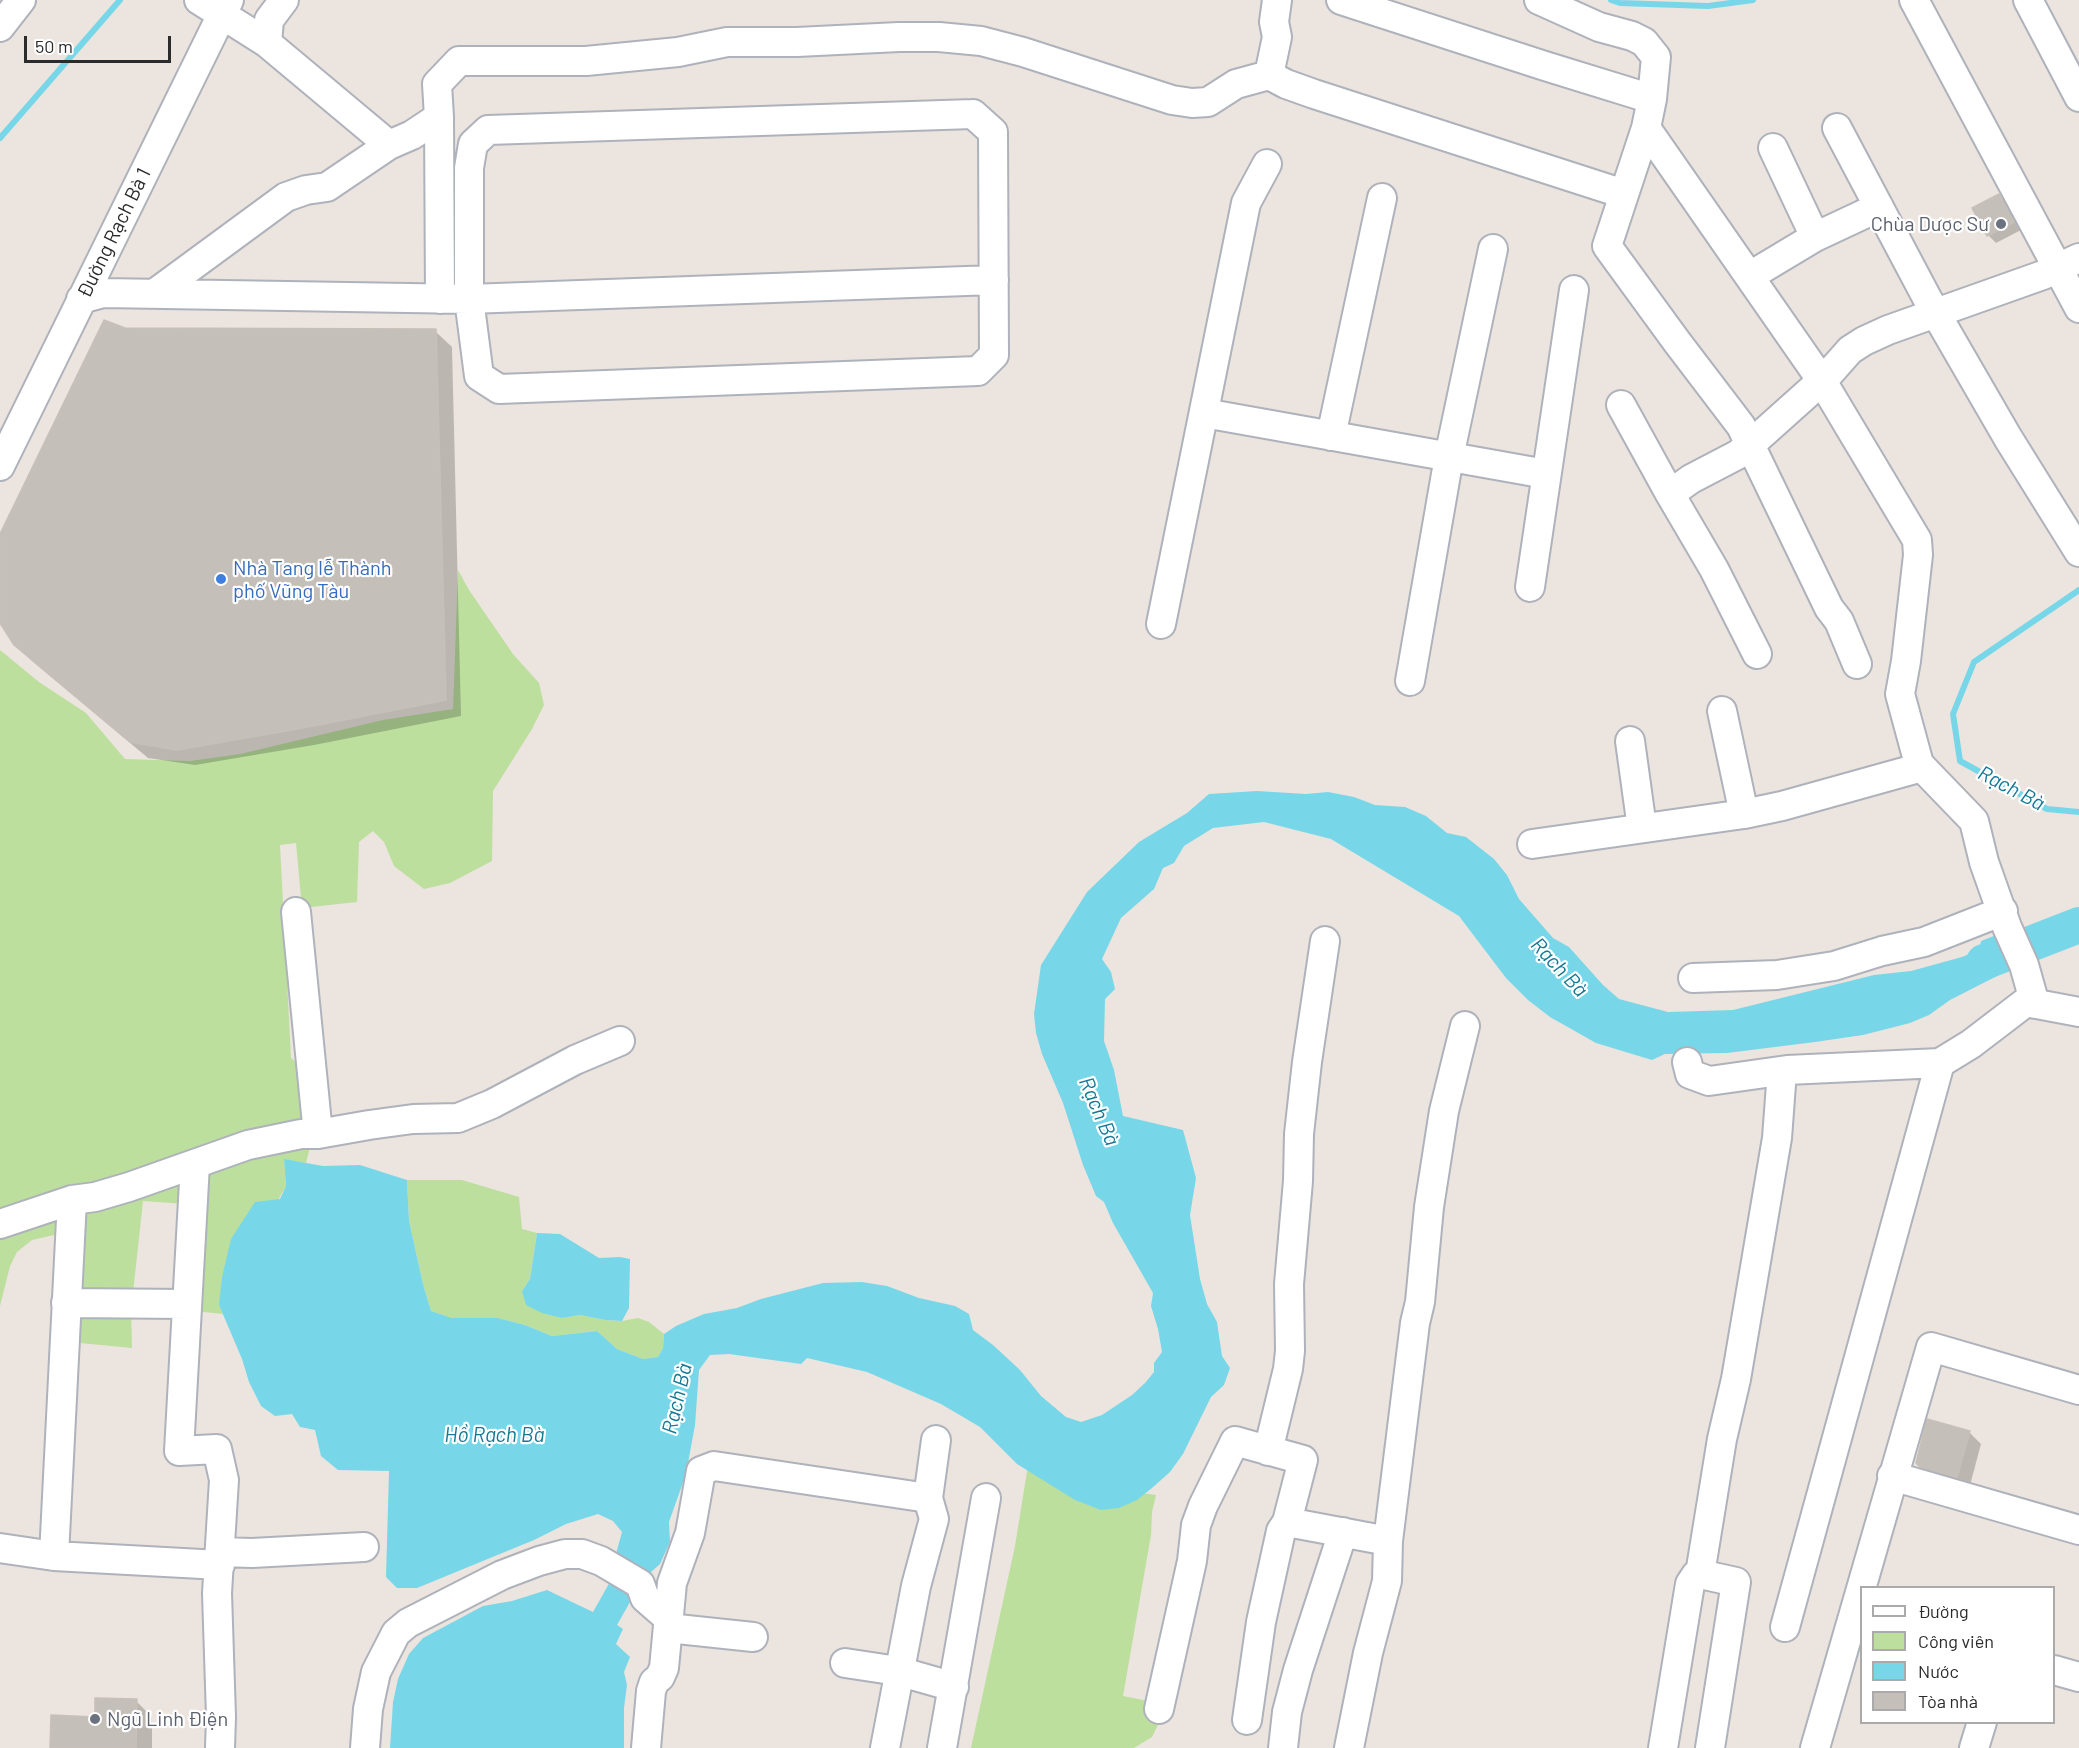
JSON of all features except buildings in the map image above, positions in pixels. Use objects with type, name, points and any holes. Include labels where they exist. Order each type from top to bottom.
[{"type":"street","points":[[0,27],[21,0]]},
{"type":"street","points":[[267,43],[269,20],[284,0]]},
{"type":"street","points":[[1269,75],[1277,37],[1274,22],[1277,0]]},
{"type":"street","points":[[1341,0],[1652,99]]},
{"type":"street","points":[[1539,0],[1599,27],[1632,36],[1644,42],[1656,57],[1652,99],[1646,128],[1607,246],[1741,426],[1829,608],[1839,621],[1857,664]]},
{"type":"street","points":[[1914,0],[2068,263],[2079,308]]},
{"type":"street","points":[[2028,0],[2079,97]]},
{"type":"street","points":[[217,5],[267,43],[389,145]]},
{"type":"street","name":"Đường Rạch Bà 1","points":[[2,457],[81,299],[217,5]]},
{"type":"street","points":[[440,299],[437,84],[459,61],[586,61],[678,52],[727,42],[797,42],[899,37],[939,37],[981,41],[1023,51],[1172,100],[1192,103],[1208,102],[1236,84],[1269,75],[1314,94],[1624,194]]},
{"type":"street","points":[[973,114],[993,132],[994,355],[978,371],[500,389],[479,376],[470,299],[469,168],[473,144],[488,130],[973,114]]},
{"type":"street","points":[[154,294],[286,197],[306,190],[327,187],[389,145],[412,135],[439,117]]},
{"type":"street","points":[[1646,128],[1822,381],[1917,540],[1914,590],[1904,680],[1900,694],[1919,764],[1974,821],[1984,862],[2024,965],[2035,1004]]},
{"type":"street","points":[[1837,128],[1936,313],[2008,438],[2079,552]]},
{"type":"street","points":[[1773,148],[1815,237]]},
{"type":"street","points":[[1161,624],[1246,203],[1267,164]]},
{"type":"street","points":[[1331,436],[1382,198]]},
{"type":"street","points":[[1750,276],[1815,237],[1879,207]]},
{"type":"street","points":[[1410,681],[1449,457],[1493,249]]},
{"type":"street","points":[[1670,494],[1690,479],[1737,455],[1751,444],[1822,381],[1850,350],[1864,341],[1888,330],[2022,283],[2068,263]]},
{"type":"street","points":[[81,299],[103,292],[470,299],[994,280]]},
{"type":"street","points":[[1530,587],[1574,290]]},
{"type":"street","points":[[1621,405],[1714,569],[1757,654]]},
{"type":"street","points":[[1204,413],[1546,474]]},
{"type":"street","points":[[1722,711],[1744,814]]},
{"type":"street","points":[[1630,741],[1642,828]]},
{"type":"street","points":[[1532,844],[1744,814],[1782,806],[1922,767]]},
{"type":"street","points":[[296,912],[318,1134]]},
{"type":"street","points":[[1693,978],[1777,975],[1824,968],[2005,919]]},
{"type":"street","points":[[1268,1451],[1288,1369],[1289,1284],[1298,1181],[1299,1134],[1325,941]]},
{"type":"street","points":[[1688,1062],[1690,1074],[1709,1081],[1782,1071],[1940,1063],[1971,1044],[2026,1002],[2079,1012]]},
{"type":"street","points":[[1348,1748],[1368,1653],[1387,1581],[1388,1541],[1415,1323],[1420,1302],[1425,1236],[1440,1132],[1465,1026]]},
{"type":"street","points":[[0,1224],[72,1200],[94,1197],[248,1145],[301,1134],[318,1134],[413,1119],[458,1118],[492,1104],[574,1060],[620,1041]]},
{"type":"street","points":[[1785,1628],[1940,1063]]},
{"type":"street","points":[[1700,1574],[1722,1439],[1736,1379],[1777,1138],[1782,1071]]},
{"type":"street","points":[[195,1164],[179,1451],[217,1449],[224,1480],[217,1593],[220,1748]]},
{"type":"street","points":[[54,1556],[72,1200]]},
{"type":"street","points":[[66,1303],[187,1304]]},
{"type":"street","points":[[1865,1586],[1892,1476],[1931,1347],[2079,1390]]},
{"type":"street","points":[[885,1748],[898,1671],[933,1519],[928,1498],[936,1440]]},
{"type":"street","points":[[1159,1709],[1191,1561],[1196,1525],[1235,1441],[1303,1460],[1287,1522],[1281,1531],[1261,1622],[1247,1720]]},
{"type":"street","points":[[646,1748],[651,1691],[654,1682],[660,1677],[664,1668],[672,1583],[690,1533],[701,1471],[714,1466],[928,1498]]},
{"type":"street","points":[[1892,1476],[2079,1530]]},
{"type":"street","points":[[942,1748],[986,1498]]},
{"type":"street","points":[[1287,1522],[1388,1541]]},
{"type":"street","points":[[1283,1748],[1287,1712],[1298,1670],[1343,1532]]},
{"type":"street","points":[[0,1548],[54,1556],[220,1559],[252,1553],[364,1547]]},
{"type":"street","points":[[365,1748],[370,1699],[376,1672],[396,1633],[408,1623],[502,1575],[564,1554],[582,1554],[610,1566],[640,1584],[645,1598],[669,1623],[753,1637]]},
{"type":"street","points":[[1663,1748],[1690,1584],[1696,1575],[1700,1574],[1736,1582],[1710,1748]]},
{"type":"street","points":[[1815,1748],[1858,1616]]},
{"type":"street","points":[[845,1664],[898,1671],[954,1687]]},
{"type":"street","points":[[2055,1670],[2079,1677]]},
{"type":"street","points":[[1974,1748],[1981,1724]]},
{"type":"green space","points":[[458,570],[513,654],[539,683],[544,705],[532,729],[493,791],[492,861],[450,883],[424,889],[394,866],[384,842],[373,831],[359,842],[357,902],[302,908],[296,843],[280,845],[291,1058],[318,1081],[322,1099],[306,1163],[284,1160],[286,1186],[219,1305],[223,1314],[194,1311],[200,1205],[143,1201],[131,1311],[132,1348],[80,1343],[85,1228],[32,1240],[17,1252],[10,1266],[0,1306],[0,650],[39,682],[86,713],[125,759],[190,761],[240,754],[383,720],[453,709]]},
{"type":"green space","points":[[407,1180],[462,1180],[519,1197],[522,1229],[537,1233],[530,1279],[522,1291],[561,1318],[580,1315],[622,1321],[638,1318],[649,1322],[664,1334],[663,1348],[658,1357],[643,1359],[617,1349],[597,1331],[552,1336],[525,1325],[498,1318],[452,1318],[431,1311],[409,1221]]},
{"type":"green space","points":[[1030,1453],[1112,1489],[1156,1495],[1123,1696],[1168,1705],[1152,1737],[1134,1748],[971,1748],[1015,1546]]},
{"type":"water","name":"Hồ Rạch Bà","points":[[1257,791],[1306,794],[1328,792],[1354,797],[1375,805],[1405,807],[1426,816],[1447,833],[1466,837],[1494,859],[1507,875],[1519,899],[1553,938],[1569,947],[1603,985],[1619,999],[1668,1012],[1733,1010],[1874,975],[1911,971],[1979,950],[1981,941],[2004,932],[2016,961],[1997,976],[1950,1000],[1929,1015],[1910,1023],[1863,1035],[1815,1042],[1727,1053],[1665,1054],[1652,1060],[1596,1043],[1550,1017],[1528,1000],[1506,978],[1459,916],[1331,839],[1264,822],[1213,828],[1184,846],[1174,863],[1163,868],[1154,889],[1121,918],[1102,959],[1111,972],[1115,989],[1105,999],[1104,1041],[1114,1070],[1123,1116],[1183,1130],[1196,1178],[1190,1215],[1200,1279],[1207,1304],[1217,1322],[1222,1356],[1230,1368],[1224,1385],[1211,1397],[1183,1454],[1170,1472],[1137,1500],[1119,1508],[1101,1510],[1075,1500],[1017,1464],[980,1427],[941,1404],[867,1372],[807,1358],[801,1364],[729,1354],[710,1355],[699,1370],[695,1425],[686,1474],[669,1522],[670,1542],[660,1564],[643,1579],[614,1561],[622,1532],[613,1521],[598,1514],[566,1524],[534,1540],[417,1588],[397,1588],[386,1577],[389,1471],[338,1470],[321,1456],[315,1430],[300,1427],[292,1414],[275,1416],[261,1406],[249,1382],[242,1359],[219,1305],[222,1277],[231,1239],[255,1202],[280,1199],[286,1186],[284,1159],[323,1166],[360,1165],[407,1180],[409,1221],[431,1311],[452,1318],[498,1318],[525,1325],[552,1336],[597,1331],[617,1349],[643,1359],[658,1357],[663,1348],[664,1334],[704,1314],[737,1308],[761,1299],[823,1283],[862,1282],[887,1286],[919,1298],[955,1306],[969,1314],[973,1330],[1020,1370],[1041,1396],[1066,1417],[1081,1422],[1102,1415],[1132,1395],[1145,1383],[1154,1372],[1154,1363],[1162,1352],[1151,1306],[1153,1293],[1113,1223],[1104,1202],[1096,1196],[1083,1165],[1063,1103],[1042,1054],[1034,1014],[1041,965],[1087,892],[1139,842],[1187,813],[1209,794]]},
{"type":"water","points":[[537,1233],[560,1234],[599,1258],[630,1259],[629,1308],[622,1321],[580,1315],[562,1318],[542,1313],[526,1305],[522,1291],[530,1279]]},
{"type":"water","points":[[611,1580],[634,1595],[617,1625],[623,1629],[616,1644],[630,1657],[624,1672],[627,1685],[624,1708],[624,1748],[390,1748],[393,1702],[398,1679],[409,1654],[423,1638],[483,1606],[512,1601],[547,1590],[593,1612]]},
{"type":"waterway","points":[[0,138],[120,0]]},
{"type":"waterway","name":"Rạch Bà","points":[[1611,0],[1620,3],[1708,6],[1753,0]]},
{"type":"waterway","name":"Rạch Bà","points":[[2079,590],[1974,662],[1953,714],[1960,761],[2047,809],[2079,812]]},
{"type":"waterway","name":"Rạch Bà","points":[[1984,962],[2079,925]]},
{"type":"place","name":"Chùa Dược Sư","points":[[2001,224]]},
{"type":"place","name":"Nhà Tang lễ Thành phố Vũng Tàu","points":[[221,579]]},
{"type":"place","name":"Ngũ Linh Điện","points":[[95,1719]]}]
